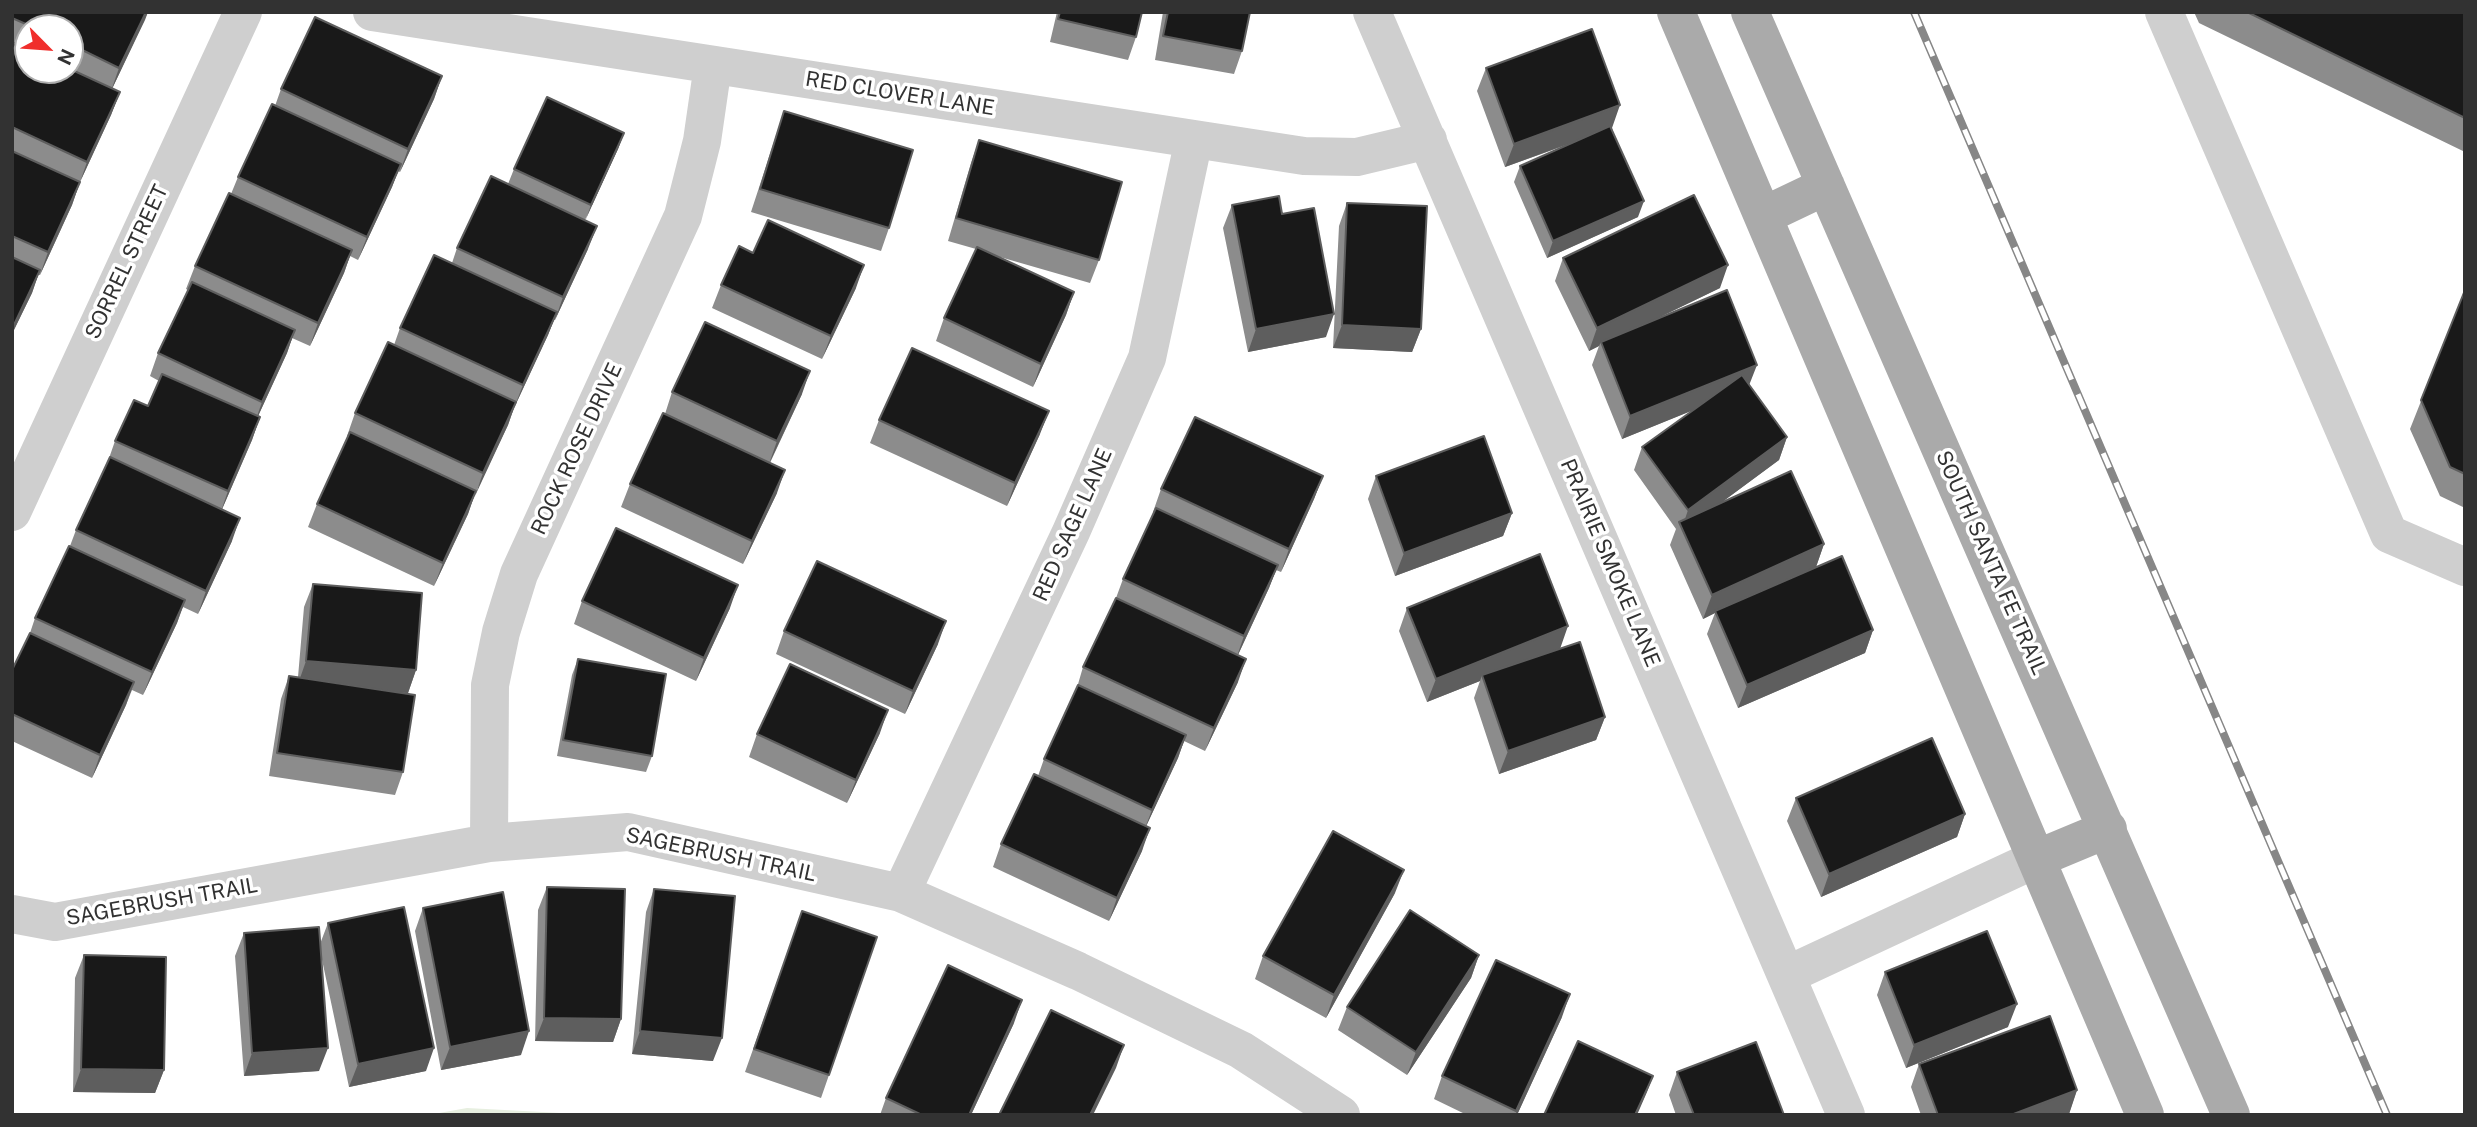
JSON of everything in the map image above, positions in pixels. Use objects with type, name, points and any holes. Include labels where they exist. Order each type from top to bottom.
[{"type":"main road","points":[[1676,12],[2144,1115]]},
{"type":"main road","name":"SOUTH SANTA FE TRAIL","points":[[1750,12],[2231,1115]]},
{"type":"main road","points":[[1763,216],[1826,186]]},
{"type":"main road","points":[[2036,859],[2108,829]]},
{"type":"street","name":"SORREL STREET","points":[[12,512],[243,12]]},
{"type":"street","name":"RED CLOVER LANE","points":[[372,12],[1304,156],[1357,157],[1428,140]]},
{"type":"street","name":"PRAIRIE SMOKE LANE","points":[[1372,12],[1846,1115]]},
{"type":"street","points":[[2164,12],[2389,534],[2465,567]]},
{"type":"street","name":"ROCK ROSE DRIVE","points":[[489,844],[490,685],[501,632],[519,574],[684,216],[702,141],[713,65]]},
{"type":"street","name":"RED SAGE LANE","points":[[901,893],[1072,532],[1147,358],[1194,139]]},
{"type":"street","name":"SAGEBRUSH TRAIL","points":[[12,914],[55,922],[489,844],[628,832],[901,893],[1078,971],[1241,1050],[1341,1115]]},
{"type":"street","points":[[1787,975],[2036,859]]},
{"type":"green space","points":[[467,1108],[599,1115],[428,1115]]},
{"type":"building","points":[[12,12],[146,12],[119,68],[84,51],[84,14],[14,14],[14,19]]},
{"type":"building","points":[[1060,12],[1142,12],[1136,37],[1058,19]]},
{"type":"building","points":[[1168,12],[1250,12],[1242,51],[1163,36]]},
{"type":"building","points":[[2247,12],[2465,12],[2465,118]]},
{"type":"building","points":[[315,17],[442,76],[408,149],[281,89]]},
{"type":"building","points":[[1592,29],[1620,105],[1514,144],[1486,68]]},
{"type":"building","points":[[12,42],[14,84],[84,84],[84,75],[120,92],[87,162],[12,127]]},
{"type":"building","points":[[547,97],[624,133],[591,205],[514,169]]},
{"type":"building","points":[[272,104],[401,164],[367,237],[238,177]]},
{"type":"building","points":[[784,111],[913,150],[889,228],[760,189]]},
{"type":"building","points":[[1610,126],[1644,201],[1553,241],[1520,166]]},
{"type":"building","points":[[979,140],[1122,182],[1099,260],[956,218]]},
{"type":"building","points":[[12,151],[80,182],[48,252],[12,236]]},
{"type":"building","points":[[491,176],[597,226],[563,297],[457,248]]},
{"type":"building","points":[[229,193],[352,250],[318,323],[195,266]]},
{"type":"building","points":[[1694,195],[1728,265],[1597,328],[1563,258]]},
{"type":"building","points":[[1279,196],[1282,214],[1314,208],[1334,314],[1256,329],[1232,205]]},
{"type":"building","points":[[1347,203],[1427,206],[1421,329],[1342,325]]},
{"type":"building","points":[[768,220],[864,265],[831,336],[721,285],[739,246],[753,253]]},
{"type":"building","points":[[977,247],[1074,292],[1041,364],[944,318]]},
{"type":"building","points":[[434,255],[557,312],[523,385],[400,328]]},
{"type":"building","points":[[12,257],[40,270],[12,329]]},
{"type":"building","points":[[192,282],[295,330],[262,402],[158,353]]},
{"type":"building","points":[[1727,290],[1757,365],[1630,416],[1601,342]]},
{"type":"building","points":[[2465,290],[2465,474],[2450,467],[2421,400]]},
{"type":"building","points":[[705,322],[810,371],[777,441],[672,392]]},
{"type":"building","points":[[388,342],[516,402],[483,473],[355,413]]},
{"type":"building","points":[[912,348],[1049,411],[1015,483],[879,420]]},
{"type":"building","points":[[162,374],[260,417],[228,491],[115,441],[134,400],[148,406]]},
{"type":"building","points":[[1742,375],[1787,437],[1688,510],[1642,447]]},
{"type":"building","points":[[663,413],[785,470],[752,541],[630,484]]},
{"type":"building","points":[[1195,417],[1323,476],[1289,549],[1161,489]]},
{"type":"building","points":[[350,432],[476,491],[443,563],[317,504]]},
{"type":"building","points":[[1484,436],[1512,513],[1404,553],[1376,476]]},
{"type":"building","points":[[110,457],[240,518],[206,591],[76,530]]},
{"type":"building","points":[[1791,471],[1824,544],[1712,595],[1679,522]]},
{"type":"building","points":[[1156,508],[1278,565],[1244,636],[1123,579]]},
{"type":"building","points":[[616,528],[738,585],[704,658],[582,601]]},
{"type":"building","points":[[69,546],[185,600],[152,672],[35,618]]},
{"type":"building","points":[[1540,554],[1568,626],[1436,679],[1407,608]]},
{"type":"building","points":[[1842,556],[1873,630],[1747,685],[1715,611]]},
{"type":"building","points":[[817,561],[946,621],[913,691],[784,631]]},
{"type":"building","points":[[313,584],[422,593],[416,670],[306,661]]},
{"type":"building","points":[[1116,598],[1246,659],[1214,728],[1083,667]]},
{"type":"building","points":[[30,633],[134,682],[100,755],[12,714],[12,670]]},
{"type":"building","points":[[1580,642],[1605,717],[1508,751],[1482,675]]},
{"type":"building","points":[[578,659],[666,674],[652,756],[563,740]]},
{"type":"building","points":[[790,664],[888,710],[856,780],[757,734]]},
{"type":"building","points":[[289,676],[415,695],[403,772],[277,753]]},
{"type":"building","points":[[1078,685],[1186,735],[1152,810],[1044,759]]},
{"type":"building","points":[[1932,738],[1965,814],[1829,874],[1796,798]]},
{"type":"building","points":[[1034,774],[1150,828],[1117,898],[1001,844]]},
{"type":"building","points":[[1333,831],[1404,870],[1334,995],[1263,956]]},
{"type":"building","points":[[547,887],[625,889],[621,1019],[544,1018]]},
{"type":"building","points":[[654,889],[735,896],[722,1038],[640,1031]]},
{"type":"building","points":[[503,892],[529,1031],[450,1047],[423,908]]},
{"type":"building","points":[[404,907],[434,1048],[358,1064],[328,923]]},
{"type":"building","points":[[1410,910],[1479,955],[1416,1052],[1347,1007]]},
{"type":"building","points":[[802,911],[877,937],[829,1075],[754,1049]]},
{"type":"building","points":[[319,927],[328,1048],[252,1053],[244,933]]},
{"type":"building","points":[[1987,931],[2017,1004],[1914,1045],[1885,972]]},
{"type":"building","points":[[84,955],[166,957],[164,1070],[81,1069]]},
{"type":"building","points":[[1496,960],[1570,994],[1516,1111],[1442,1076]]},
{"type":"building","points":[[948,965],[1022,1000],[969,1115],[922,1115],[886,1098]]},
{"type":"building","points":[[1051,1010],[1124,1045],[1090,1115],[999,1115]]},
{"type":"building","points":[[2050,1016],[2077,1090],[2011,1115],[1938,1115],[1919,1064]]},
{"type":"building","points":[[1578,1041],[1653,1076],[1635,1115],[1544,1115]]},
{"type":"building","points":[[1756,1042],[1784,1115],[1694,1115],[1677,1072]]},
{"type":"railway","points":[[1914,12],[2387,1115]]}]
